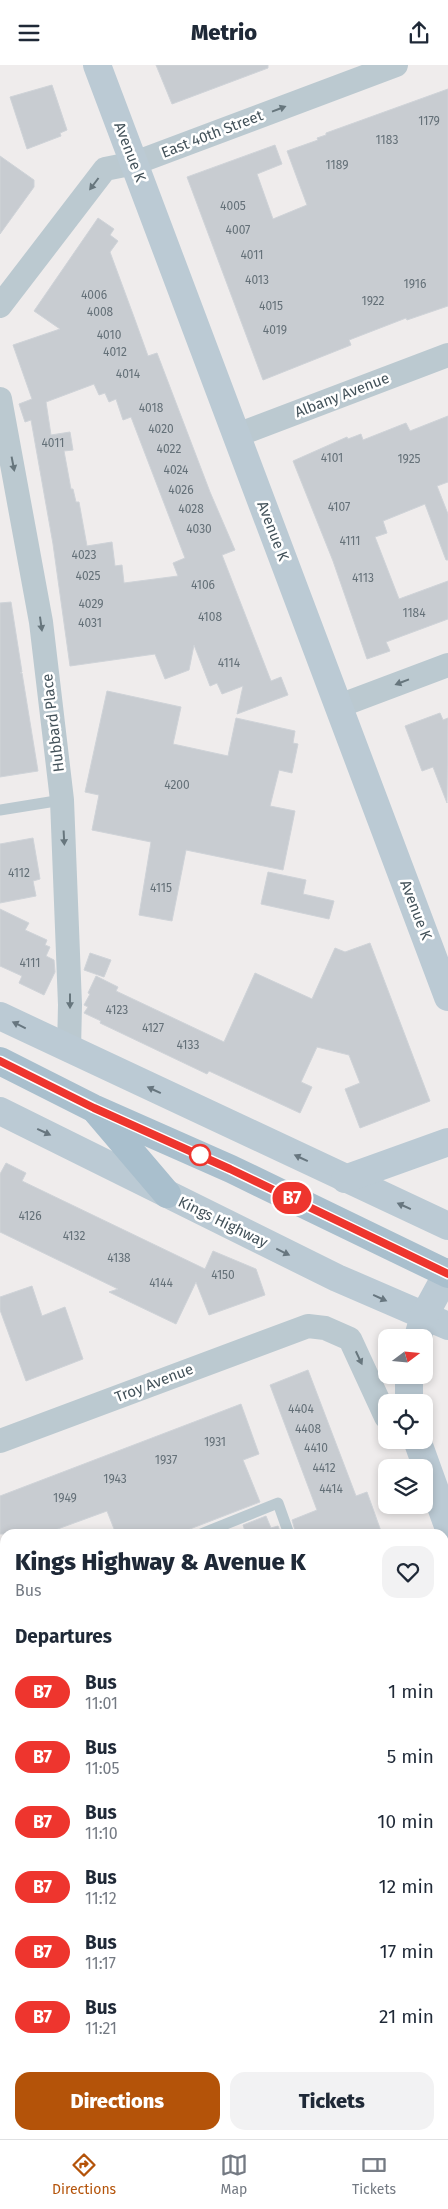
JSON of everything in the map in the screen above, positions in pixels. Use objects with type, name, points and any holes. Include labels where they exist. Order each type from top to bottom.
[{"type":"main road","points":[[0,1061],[94,1108],[230,1169],[448,1273]]},
{"type":"main road","points":[[94,1108],[167,1194]]},
{"type":"street","name":"Avenue K","points":[[97,65],[339,706],[443,965],[448,997]]},
{"type":"street","name":"East 40th Street","points":[[0,306],[105,169],[135,163],[396,65]]},
{"type":"street","name":"Albany Avenue","points":[[237,435],[448,355]]},
{"type":"street","name":"Hubbard Place","points":[[0,399],[41,622],[62,800],[70,1005],[69,1050]]},
{"type":"street","points":[[339,706],[448,665]]},
{"type":"street","points":[[0,1017],[448,1226]]},
{"type":"street","name":"Kings Highway","points":[[0,1111],[430,1326]]},
{"type":"street","points":[[345,1179],[448,1141]]},
{"type":"street","points":[[430,1326],[448,1273]]},
{"type":"street","name":"Troy Avenue","points":[[0,1441],[308,1325],[325,1328],[350,1339],[378,1400]]},
{"type":"street","points":[[433,1491],[448,1526]]},
{"type":"lane","points":[[0,810],[62,800]]},
{"type":"lane","points":[[213,1529],[278,1503],[287,1529]]},
{"type":"building","points":[[156,65],[268,65],[268,68],[172,104]]},
{"type":"building","points":[[52,85],[67,130],[60,133],[61,136],[27,149],[10,97]]},
{"type":"building","points":[[448,89],[448,306],[407,320],[406,318],[349,340],[351,345],[263,380],[187,177],[275,145],[282,164],[257,174],[273,219],[307,205],[287,151],[318,140],[317,138],[326,135],[326,133]]},
{"type":"building","points":[[0,156],[34,180],[34,187],[0,234]]},
{"type":"building","points":[[98,218],[114,229],[110,235],[118,241],[110,252],[148,356],[157,353],[210,492],[235,550],[222,555],[271,681],[281,677],[288,695],[237,714],[243,686],[222,694],[217,683],[210,686],[194,645],[189,670],[165,679],[155,654],[70,666],[53,544],[31,420],[25,422],[19,404],[32,399],[13,345],[60,329],[34,311]],"holes":[[[94,384],[99,395],[105,393],[109,402],[116,399],[123,420],[131,417],[185,558],[173,563],[178,576],[124,583],[122,565],[115,566],[112,542],[87,546],[79,502],[76,502],[73,489],[71,489],[64,451],[73,450],[70,432],[51,435],[46,402]]]},
{"type":"building","points":[[448,416],[448,482],[437,486],[448,514],[448,560],[446,560],[425,504],[383,521],[387,533],[375,537],[399,599],[448,581],[448,619],[386,642],[390,651],[367,659],[333,561],[293,461],[347,437],[348,439],[361,434],[363,440],[406,423],[410,431]]},
{"type":"building","points":[[11,602],[22,672],[20,673],[22,673],[38,771],[0,777],[0,603]]},
{"type":"building","points":[[107,691],[181,707],[173,744],[228,756],[236,718],[295,731],[293,743],[298,744],[292,773],[279,770],[270,806],[295,811],[283,870],[186,850],[172,921],[139,915],[151,842],[92,830],[99,795],[85,792]]},
{"type":"building","points":[[440,713],[443,720],[448,718],[447,803],[433,767],[422,771],[405,726]]},
{"type":"building","points":[[33,838],[40,879],[33,881],[36,896],[0,903],[0,844]]},
{"type":"building","points":[[268,872],[306,880],[303,894],[334,901],[329,919],[261,904]]},
{"type":"building","points":[[0,909],[29,923],[25,930],[47,940],[45,945],[50,947],[46,956],[54,960],[55,972],[44,995],[19,983],[22,976],[0,966]]},
{"type":"building","points":[[370,943],[430,1101],[360,1128],[345,1089],[360,1083],[349,1055],[317,1047],[301,1082],[312,1087],[300,1113],[209,1071],[207,1074],[100,1023],[101,1021],[84,1013],[88,1007],[84,1005],[96,976],[118,987],[116,991],[224,1042],[255,973],[312,999],[335,948],[345,952]]},
{"type":"building","points":[[90,953],[111,960],[104,977],[84,970]]},
{"type":"building","points":[[6,1163],[26,1173],[22,1181],[205,1269],[213,1251],[256,1269],[265,1295],[209,1315],[196,1282],[176,1324],[109,1292],[118,1289],[0,1232],[0,1174]]},
{"type":"building","points":[[32,1286],[42,1316],[65,1307],[83,1359],[26,1381],[0,1310],[0,1297]]},
{"type":"building","points":[[308,1370],[356,1496],[367,1492],[380,1529],[295,1529],[292,1520],[317,1510],[270,1385]]},
{"type":"building","points":[[241,1404],[259,1454],[243,1460],[260,1502],[190,1529],[114,1529],[107,1511],[58,1529],[0,1529],[0,1496]]},
{"type":"building","points":[[266,1516],[271,1528],[278,1526],[279,1529],[244,1529],[243,1525]]},
{"type":"bus line","name":"B7","points":[[0,1061],[94,1108],[230,1169],[448,1274]]}]
